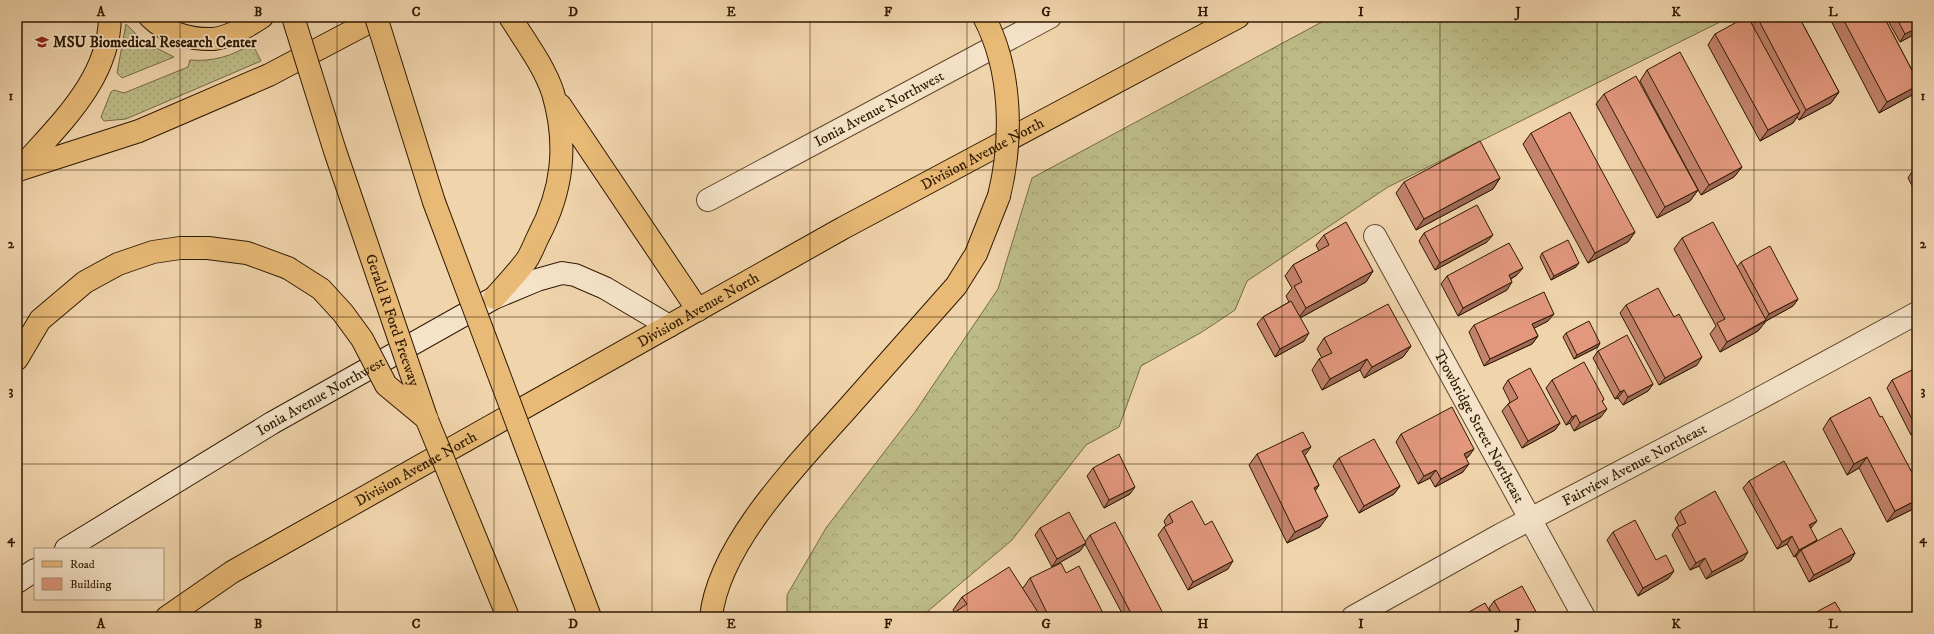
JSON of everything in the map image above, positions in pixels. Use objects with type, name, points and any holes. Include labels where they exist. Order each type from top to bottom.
[{"type":"main road","points":[[18,171],[84,96],[103,58],[108,41],[110,17]]},
{"type":"main road","points":[[150,17],[165,30],[182,36],[215,39],[234,32],[262,17]]},
{"type":"main road","name":"Gerald R Ford Freeway","points":[[293,17],[337,159],[427,420],[508,617]]},
{"type":"main road","points":[[376,17],[434,202],[590,617]]},
{"type":"main road","points":[[18,171],[110,141],[269,75],[379,17]]},
{"type":"main road","points":[[510,17],[538,62],[552,92],[698,310]]},
{"type":"main road","points":[[711,617],[712,607],[727,565],[752,522],[794,469],[956,286],[976,254],[999,196],[1008,144],[1008,111],[1002,68],[984,17]]},
{"type":"main road","name":"Division Avenue North","points":[[168,617],[232,572],[843,228],[1238,17]]},
{"type":"main road","points":[[494,298],[526,260],[554,201],[562,149],[561,130],[552,92]]},
{"type":"main road","points":[[17,359],[40,320],[84,282],[118,264],[153,252],[180,248],[201,248],[248,253],[288,268],[321,289],[343,313],[362,339],[386,385],[427,420]]},
{"type":"street","name":"Ionia Avenue Northwest","points":[[708,200],[1050,17]]},
{"type":"street","name":"Trowbridge Street Northeast","points":[[1376,236],[1584,617]]},
{"type":"street","name":"Ionia Avenue Northwest","points":[[68,548],[272,423],[494,298],[537,280],[562,273],[575,275],[605,288],[669,326]]},
{"type":"street","name":"Fairview Avenue Northeast","points":[[1352,617],[1530,519],[1740,409],[1917,313]]},
{"type":"street","points":[[17,582],[34,571]]},
{"type":"green space","points":[[1331,17],[1730,17],[1388,187],[1247,281],[1235,310],[1202,332],[1141,366],[1119,427],[1086,445],[1012,540],[921,617],[787,617],[787,595],[826,528],[915,412],[998,289],[1032,178]]},
{"type":"green space","points":[[126,24],[143,41],[174,57],[122,78],[117,73]]},
{"type":"green space","points":[[252,43],[261,61],[126,119],[104,121],[101,117],[111,92],[114,90],[124,93],[188,67],[190,60],[215,59],[230,55]]},
{"type":"building","points":[[1748,17],[1800,112],[1768,130],[1715,34]]},
{"type":"building","points":[[1757,17],[1799,17],[1839,92],[1806,110]]},
{"type":"building","points":[[1842,17],[1884,17],[1917,80],[1917,86],[1887,102]]},
{"type":"building","points":[[1896,17],[1917,17],[1917,28],[1905,34]]},
{"type":"building","points":[[1680,52],[1742,167],[1709,185],[1647,70]]},
{"type":"building","points":[[1636,76],[1698,190],[1665,207],[1604,94]]},
{"type":"building","points":[[1570,112],[1635,232],[1595,253],[1531,133]]},
{"type":"building","points":[[1480,141],[1500,178],[1424,219],[1404,182]]},
{"type":"building","points":[[1917,168],[1917,177],[1913,170]]},
{"type":"building","points":[[1477,205],[1493,235],[1440,263],[1424,233]]},
{"type":"building","points":[[1346,222],[1373,271],[1306,308],[1294,286],[1302,282],[1293,265],[1329,245],[1324,235]]},
{"type":"building","points":[[1713,222],[1766,320],[1727,342],[1717,323],[1725,319],[1682,238]]},
{"type":"building","points":[[1568,240],[1579,263],[1554,276],[1542,253]]},
{"type":"building","points":[[1509,243],[1523,268],[1509,275],[1512,282],[1463,308],[1447,276]]},
{"type":"building","points":[[1770,246],[1798,299],[1769,314],[1741,262]]},
{"type":"building","points":[[1658,288],[1674,317],[1679,314],[1702,357],[1665,378],[1626,305]]},
{"type":"building","points":[[1544,292],[1554,314],[1532,324],[1538,336],[1490,359],[1474,325]]},
{"type":"building","points":[[1291,301],[1309,333],[1280,349],[1263,317]]},
{"type":"building","points":[[1388,304],[1411,346],[1372,367],[1367,359],[1330,379],[1319,359],[1332,353],[1324,338]]},
{"type":"building","points":[[1589,321],[1600,343],[1577,355],[1566,333]]},
{"type":"building","points":[[1627,335],[1653,384],[1628,397],[1624,390],[1620,392],[1598,351]]},
{"type":"building","points":[[1584,362],[1604,399],[1602,401],[1607,409],[1580,423],[1576,415],[1572,417],[1552,380]]},
{"type":"building","points":[[1530,368],[1560,423],[1528,441],[1508,404],[1518,398],[1508,380]]},
{"type":"building","points":[[1912,370],[1916,378],[1917,377],[1917,427],[1892,380]]},
{"type":"building","points":[[1870,397],[1880,417],[1882,416],[1917,482],[1917,500],[1895,511],[1867,457],[1854,464],[1830,418]]},
{"type":"building","points":[[1452,407],[1474,449],[1464,454],[1469,464],[1441,479],[1436,470],[1424,476],[1401,434]]},
{"type":"building","points":[[1303,432],[1311,447],[1302,451],[1319,485],[1314,488],[1328,516],[1295,532],[1257,454]]},
{"type":"building","points":[[1374,439],[1400,486],[1364,506],[1339,458]]},
{"type":"building","points":[[1119,454],[1135,487],[1109,500],[1093,468]]},
{"type":"building","points":[[1784,461],[1817,521],[1809,525],[1817,540],[1799,550],[1792,536],[1782,542],[1749,481]]},
{"type":"building","points":[[1715,491],[1748,552],[1712,572],[1705,558],[1696,563],[1677,527],[1686,523],[1680,511]]},
{"type":"building","points":[[1192,501],[1205,525],[1212,521],[1233,561],[1193,582],[1164,527],[1173,522],[1169,514]]},
{"type":"building","points":[[1069,512],[1086,543],[1057,559],[1040,528]]},
{"type":"building","points":[[1635,520],[1656,560],[1666,555],[1674,571],[1643,588],[1613,532]]},
{"type":"building","points":[[1115,522],[1165,617],[1133,617],[1090,535]]},
{"type":"building","points":[[1841,528],[1855,553],[1814,575],[1801,550]]},
{"type":"building","points":[[1061,563],[1066,573],[1079,566],[1104,615],[1100,617],[1049,617],[1030,578]]},
{"type":"building","points":[[1009,567],[1041,617],[948,617],[967,604],[962,597]]},
{"type":"building","points":[[1522,586],[1539,617],[1503,617],[1494,601]]},
{"type":"building","points":[[1835,602],[1844,617],[1812,617],[1811,615]]},
{"type":"building","points":[[1485,603],[1493,617],[1460,617]]},
{"type":"place","name":"MSU Biomedical Research Center","points":[[42,42]]}]
